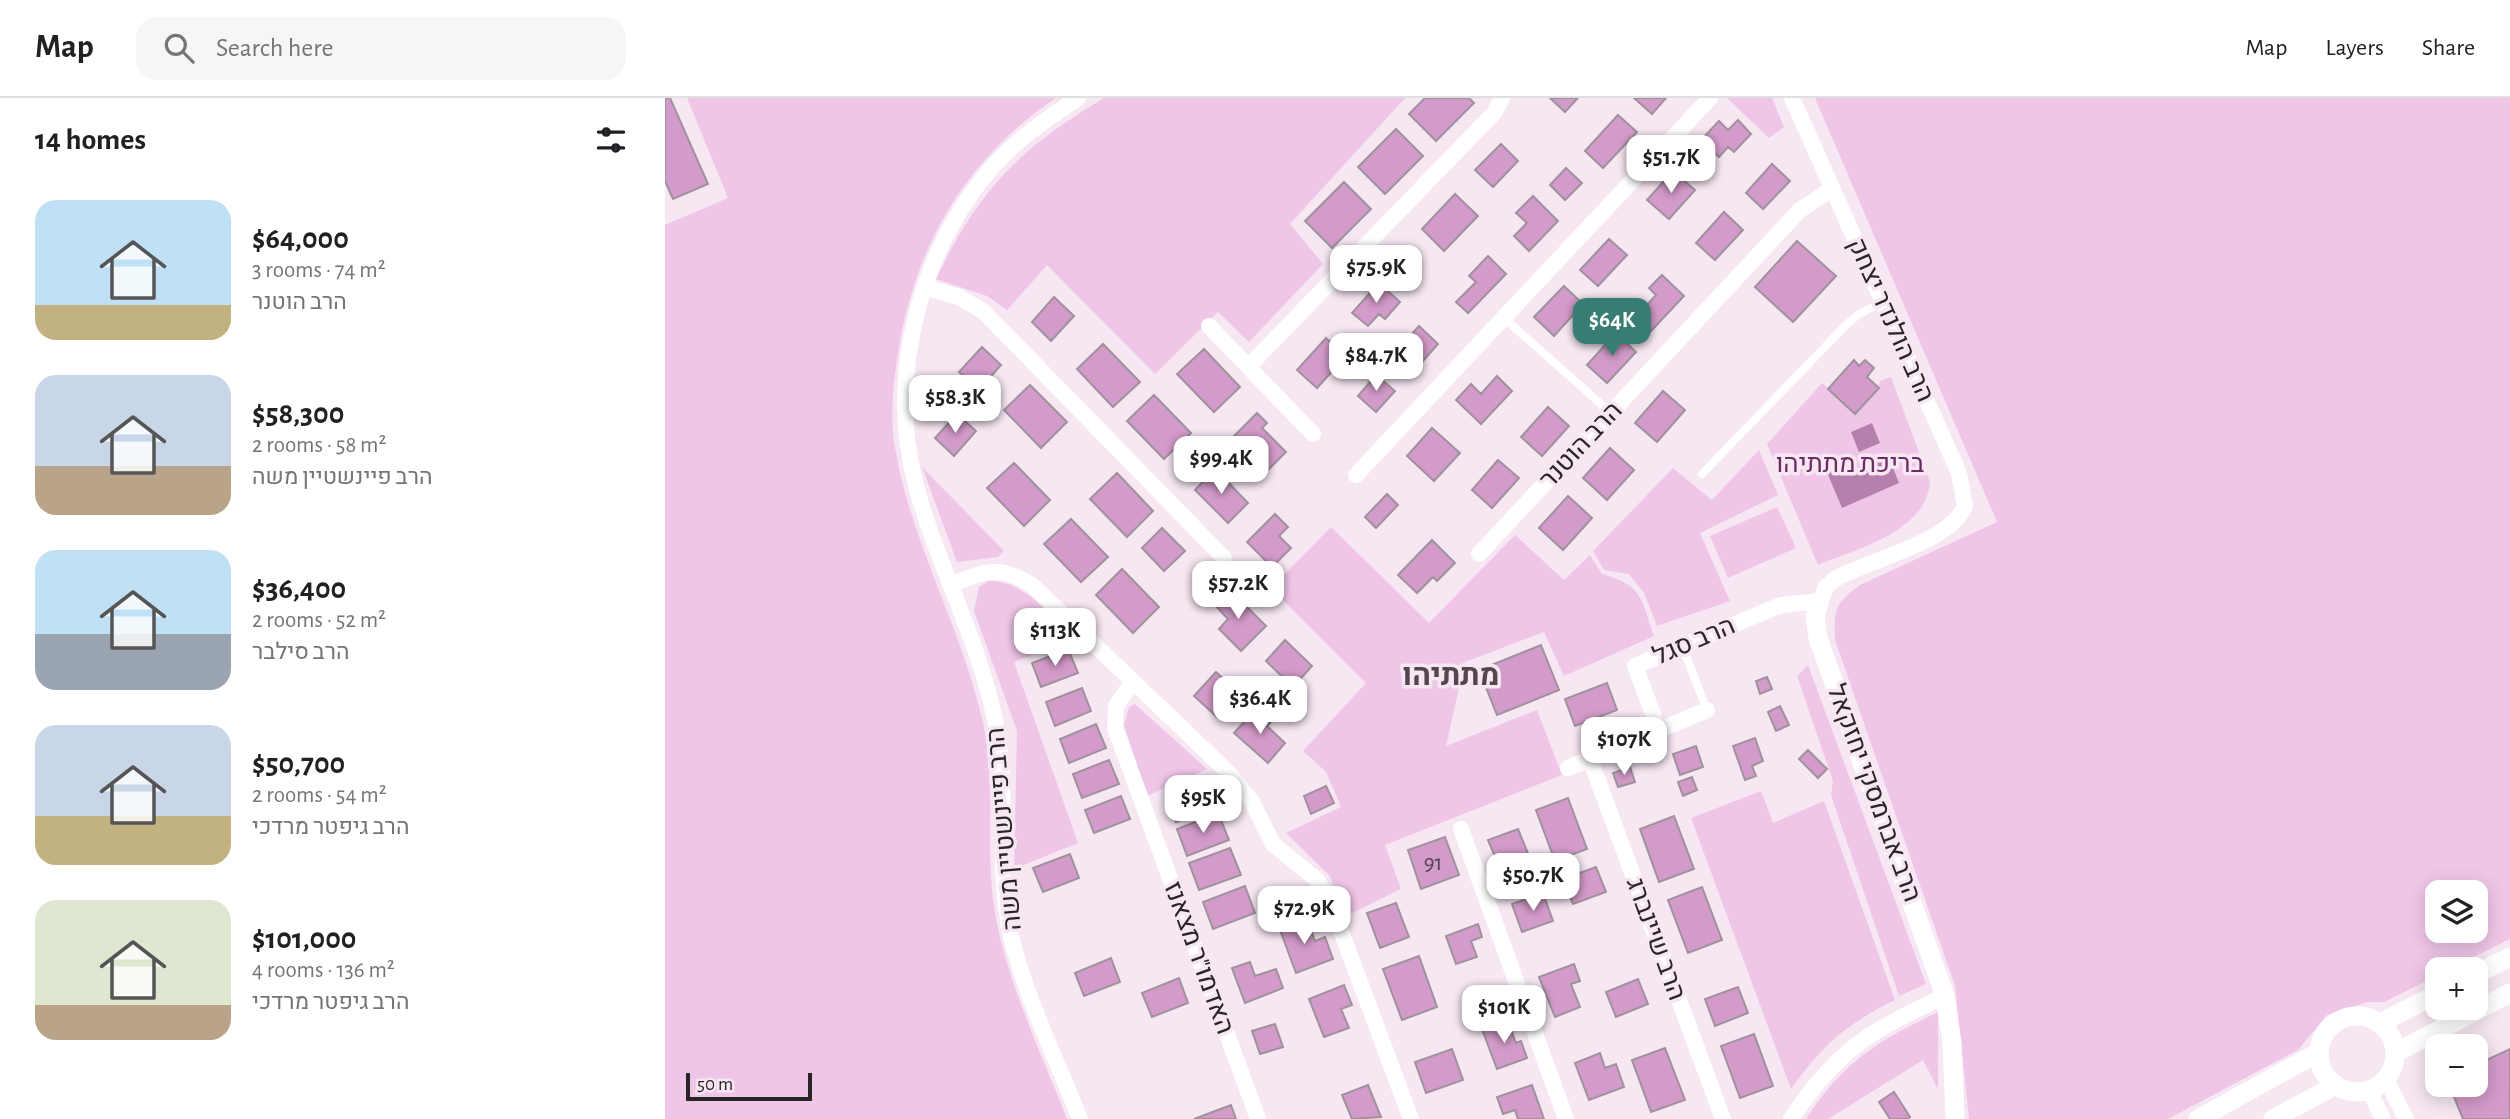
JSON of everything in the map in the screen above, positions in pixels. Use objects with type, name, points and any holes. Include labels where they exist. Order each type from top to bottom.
[{"type":"street","name":"הרב פיינשטיין משה","points":[[1078,98],[1028,132],[973,191],[950,226],[925,287],[913,335],[904,417],[907,450],[916,486],[991,698],[1002,772],[1002,860],[1011,936],[1080,1119]]},
{"type":"street","points":[[1248,367],[1495,112],[1502,98]]},
{"type":"street","points":[[1356,475],[1710,98]]},
{"type":"street","name":"הרב הולנדר יצחק","points":[[1792,98],[1959,473],[1965,495],[1961,516],[1936,535],[1849,572],[1826,587],[1819,601]]},
{"type":"street","name":"הרב הוטנר","points":[[1479,554],[1800,210],[1832,189]]},
{"type":"street","points":[[925,287],[959,297],[983,311],[1224,558]]},
{"type":"street","points":[[1209,326],[1313,434]]},
{"type":"street","points":[[951,584],[991,571],[1006,571],[1032,585],[1230,774],[1252,802],[1263,828],[1284,855],[1317,880],[1329,898],[1411,1119]]},
{"type":"street","name":"הרב סגל","points":[[1659,730],[1635,666],[1781,605],[1819,601]]},
{"type":"street","name":"הרב אברמסקי יחזקאל","points":[[1819,601],[1815,616],[1818,638],[1945,996],[1952,1043],[1955,1119]]},
{"type":"street","name":"האדמו\"ר מצאנז","points":[[1133,681],[1116,706],[1115,728],[1258,1119]]},
{"type":"street","points":[[1568,768],[1707,710]]},
{"type":"street","name":"הרב שיינברג","points":[[1590,759],[1723,1119]]},
{"type":"street","points":[[1461,829],[1566,1119]]},
{"type":"street","points":[[2488,968],[2510,957]]},
{"type":"street","points":[[2395,1053],[2510,993]]},
{"type":"street","points":[[1791,1119],[1826,1072],[1867,1034],[1945,996]]},
{"type":"street","points":[[2380,1023],[2425,1000]]},
{"type":"street","points":[[2361,1016],[2380,1023],[2391,1036],[2395,1053],[2386,1079],[2369,1090],[2357,1092],[2336,1085],[2323,1071],[2319,1052],[2325,1033],[2341,1019],[2361,1016]]},
{"type":"street","points":[[2198,1119],[2319,1052]]},
{"type":"street","points":[[2386,1079],[2406,1119]]},
{"type":"street","points":[[2273,1119],[2336,1085]]},
{"type":"street","points":[[2369,1090],[2383,1119]]},
{"type":"lane","points":[[1702,474],[1847,324],[1859,314],[1883,302]]},
{"type":"lane","points":[[1503,318],[1611,413]]},
{"type":"lane","points":[[1682,646],[1707,710]]},
{"type":"green space","points":[[687,98],[1056,98],[996,148],[949,208],[931,242],[906,315],[896,366],[892,416],[894,441],[914,522],[964,658],[984,727],[989,769],[991,878],[998,927],[1013,983],[1067,1119],[665,1119],[665,225],[728,198]]},
{"type":"green space","points":[[1104,98],[1405,98],[1290,224],[1323,264],[1249,342],[1218,312],[1155,374],[1047,265],[1007,310],[987,296],[936,279],[968,220],[1004,174],[1048,135]]},
{"type":"green space","points":[[1727,98],[1772,98],[1784,127],[1769,138]]},
{"type":"green space","points":[[1815,98],[2510,98],[2510,939],[2473,957],[2425,957],[2425,982],[2384,1002],[2367,1002],[2327,1015],[2298,1050],[2168,1119],[1969,1119],[1955,986],[1835,640],[1837,608],[1845,597],[1860,585],[1997,522]]},
{"type":"green space","name":"בריכת מתתיהו","points":[[1854,360],[1859,365],[1865,360],[1874,368],[1867,377],[1878,387],[1880,381],[1891,377],[1930,482],[1926,499],[1916,514],[1903,526],[1869,545],[1818,565],[1767,444],[1822,383],[1828,388]]},
{"type":"green space","points":[[1759,450],[1778,495],[1700,533],[1730,601],[1657,626],[1644,593],[1629,574],[1604,570],[1593,551],[1673,468],[1712,500]]},
{"type":"green space","points":[[922,467],[1004,551],[998,557],[957,562]]},
{"type":"green space","points":[[1777,507],[1796,548],[1728,578],[1710,536]]},
{"type":"green space","points":[[1331,527],[1429,623],[1515,535],[1564,580],[1590,555],[1602,574],[1626,583],[1638,595],[1654,636],[1564,676],[1544,632],[1465,662],[1446,746],[1537,710],[1562,775],[1385,845],[1401,889],[1348,915],[1329,875],[1286,833],[1341,807],[1326,772],[1303,751],[1366,683],[1271,588]]},
{"type":"green space","points":[[988,581],[1014,586],[1025,593],[1074,638],[1014,662],[1078,843],[1014,869],[1017,731],[974,611],[979,587]]},
{"type":"green space","points":[[1808,665],[1926,984],[1899,996],[1831,795],[1833,781],[1797,676]]},
{"type":"green space","points":[[1135,704],[1207,769],[1147,796],[1124,725],[1129,707]]},
{"type":"green space","points":[[1761,791],[1773,823],[1824,801],[1895,1000],[1862,1018],[1837,1037],[1791,1089],[1691,818]]},
{"type":"green space","points":[[1938,1012],[1938,1089],[1923,1060],[1828,1119],[1806,1119],[1848,1067],[1880,1043]]},
{"type":"shaded area","points":[[1872,423],[1880,443],[1859,452],[1851,432]]},
{"type":"shaded area","points":[[1832,453],[1840,462],[1855,468],[1888,455],[1899,483],[1842,508],[1821,458]]},
{"type":"building","points":[[665,98],[670,98],[708,184],[673,199],[665,181]]},
{"type":"building","points":[[1425,98],[1469,98],[1474,103],[1436,141],[1409,114]]},
{"type":"building","points":[[1550,98],[1578,98],[1565,112]]},
{"type":"building","points":[[1634,98],[1666,98],[1652,114]]},
{"type":"building","points":[[1618,115],[1637,132],[1603,168],[1585,151]]},
{"type":"building","points":[[1738,120],[1751,134],[1734,152],[1728,147],[1719,157],[1701,140],[1719,121],[1728,130]]},
{"type":"building","points":[[1396,129],[1423,156],[1385,194],[1358,167]]},
{"type":"building","points":[[1501,144],[1518,161],[1493,187],[1475,170]]},
{"type":"building","points":[[1772,164],[1790,181],[1763,209],[1746,193]]},
{"type":"building","points":[[1566,168],[1582,183],[1565,200],[1550,185]]},
{"type":"building","points":[[1673,171],[1695,190],[1669,219],[1647,200]]},
{"type":"building","points":[[1344,182],[1371,209],[1332,248],[1305,221]]},
{"type":"building","points":[[1455,194],[1478,216],[1444,251],[1422,229]]},
{"type":"building","points":[[1533,196],[1558,221],[1529,251],[1514,236],[1527,223],[1516,213]]},
{"type":"building","points":[[1724,212],[1743,230],[1715,260],[1696,243]]},
{"type":"building","points":[[1609,239],[1627,255],[1598,286],[1580,270]]},
{"type":"building","points":[[1797,241],[1836,276],[1793,322],[1755,287]]},
{"type":"building","points":[[1488,256],[1506,274],[1468,313],[1456,302],[1476,282],[1469,276]]},
{"type":"building","points":[[1662,275],[1684,296],[1651,331],[1636,317],[1656,295],[1649,288]]},
{"type":"building","points":[[1379,283],[1400,302],[1385,319],[1379,314],[1368,326],[1352,313]]},
{"type":"building","points":[[1564,286],[1583,304],[1554,336],[1534,317]]},
{"type":"building","points":[[1054,297],[1074,316],[1051,341],[1032,322]]},
{"type":"building","points":[[1419,326],[1438,344],[1414,371],[1395,353]]},
{"type":"building","points":[[1616,333],[1636,352],[1607,383],[1587,365]]},
{"type":"building","points":[[1326,338],[1346,356],[1317,388],[1297,370]]},
{"type":"building","points":[[1103,344],[1140,382],[1113,407],[1077,369]]},
{"type":"building","points":[[982,347],[1001,365],[979,390],[959,372]]},
{"type":"building","points":[[1204,349],[1240,387],[1214,412],[1177,374]]},
{"type":"building","points":[[1854,360],[1859,366],[1865,360],[1874,368],[1867,377],[1879,388],[1855,414],[1828,389]]},
{"type":"building","points":[[1376,375],[1395,391],[1376,412],[1358,396]]},
{"type":"building","points":[[1497,376],[1512,391],[1481,424],[1456,400],[1471,384],[1481,394]]},
{"type":"building","points":[[1030,385],[1067,422],[1041,448],[1004,410]]},
{"type":"building","points":[[1663,391],[1685,410],[1657,442],[1635,423]]},
{"type":"building","points":[[1154,395],[1191,433],[1164,459],[1127,421]]},
{"type":"building","points":[[1548,407],[1569,426],[1542,456],[1521,437]]},
{"type":"building","points":[[1257,413],[1267,423],[1262,428],[1286,452],[1266,472],[1232,438]]},
{"type":"building","points":[[957,414],[976,431],[954,456],[935,438]]},
{"type":"building","points":[[1432,428],[1460,453],[1434,481],[1407,456]]},
{"type":"building","points":[[1610,448],[1634,470],[1607,500],[1583,478]]},
{"type":"building","points":[[1498,460],[1519,478],[1492,508],[1472,490]]},
{"type":"building","points":[[1014,463],[1050,500],[1024,526],[987,488]]},
{"type":"building","points":[[1215,469],[1248,503],[1228,523],[1195,490]]},
{"type":"building","points":[[1117,473],[1153,511],[1127,537],[1090,499]]},
{"type":"building","points":[[1387,494],[1398,505],[1376,528],[1365,517]]},
{"type":"building","points":[[1568,496],[1592,518],[1563,550],[1539,528]]},
{"type":"building","points":[[1275,514],[1288,527],[1279,536],[1291,548],[1272,567],[1247,542]]},
{"type":"building","points":[[1071,519],[1108,557],[1081,582],[1044,544]]},
{"type":"building","points":[[1162,528],[1185,551],[1164,571],[1142,548]]},
{"type":"building","points":[[1432,540],[1455,563],[1437,581],[1433,577],[1417,593],[1398,575]]},
{"type":"building","points":[[1122,569],[1159,607],[1133,633],[1096,595]]},
{"type":"building","points":[[1229,589],[1266,626],[1241,651],[1219,629],[1228,619],[1214,604]]},
{"type":"building","points":[[1285,640],[1312,666],[1293,687],[1266,661]]},
{"type":"building","points":[[1541,645],[1559,690],[1497,715],[1479,670]]},
{"type":"building","points":[[1068,649],[1078,673],[1041,687],[1032,663]]},
{"type":"building","points":[[1216,672],[1239,693],[1217,717],[1194,696]]},
{"type":"building","points":[[1767,677],[1772,689],[1760,694],[1756,681]]},
{"type":"building","points":[[1607,683],[1617,710],[1575,726],[1565,699]]},
{"type":"building","points":[[1082,688],[1091,711],[1055,726],[1046,702]]},
{"type":"building","points":[[1780,706],[1789,725],[1776,731],[1768,712]]},
{"type":"building","points":[[1257,708],[1272,721],[1267,726],[1285,743],[1268,763],[1234,733]]},
{"type":"building","points":[[1096,724],[1106,748],[1069,763],[1060,739]]},
{"type":"building","points":[[1755,738],[1763,761],[1752,766],[1756,776],[1745,780],[1733,746]]},
{"type":"building","points":[[1696,746],[1703,767],[1680,775],[1673,754]]},
{"type":"building","points":[[1808,750],[1827,769],[1818,778],[1799,759]]},
{"type":"building","points":[[1109,760],[1119,784],[1082,798],[1073,774]]},
{"type":"building","points":[[1630,767],[1635,782],[1618,787],[1613,773]]},
{"type":"building","points":[[1692,777],[1697,790],[1683,796],[1678,782]]},
{"type":"building","points":[[1206,782],[1216,807],[1176,822],[1166,797]]},
{"type":"building","points":[[1326,786],[1334,803],[1311,814],[1304,796]]},
{"type":"building","points":[[1121,796],[1130,819],[1094,833],[1085,810]]},
{"type":"building","points":[[1568,798],[1587,849],[1555,861],[1536,810]]},
{"type":"building","points":[[1218,813],[1229,840],[1187,856],[1177,829]]},
{"type":"building","points":[[1674,816],[1694,869],[1659,882],[1640,829]]},
{"type":"building","points":[[1518,829],[1531,861],[1508,870],[1505,861],[1498,864],[1488,840]]},
{"type":"building","points":[[1445,837],[1459,875],[1421,889],[1408,850]]},
{"type":"building","points":[[1230,848],[1241,875],[1199,890],[1189,863]]},
{"type":"building","points":[[1070,854],[1079,878],[1043,892],[1033,868]]},
{"type":"building","points":[[1596,867],[1606,892],[1573,904],[1563,879]]},
{"type":"building","points":[[1245,886],[1255,913],[1213,929],[1203,902]]},
{"type":"building","points":[[1702,887],[1722,940],[1688,953],[1668,900]]},
{"type":"building","points":[[1543,893],[1553,921],[1522,932],[1512,904]]},
{"type":"building","points":[[1396,903],[1409,937],[1380,948],[1367,913]]},
{"type":"building","points":[[1306,917],[1315,941],[1325,937],[1333,959],[1296,973],[1279,927]]},
{"type":"building","points":[[1478,924],[1482,937],[1471,941],[1477,957],[1456,964],[1446,936]]},
{"type":"building","points":[[1419,956],[1437,1007],[1402,1020],[1383,969]]},
{"type":"building","points":[[1111,958],[1120,982],[1084,996],[1075,973]]},
{"type":"building","points":[[1250,962],[1255,976],[1276,969],[1283,988],[1245,1003],[1232,968]]},
{"type":"building","points":[[1574,964],[1580,981],[1571,984],[1580,1007],[1555,1017],[1539,977]]},
{"type":"building","points":[[1179,978],[1188,1003],[1152,1017],[1142,993]]},
{"type":"building","points":[[1638,979],[1648,1004],[1616,1017],[1606,992]]},
{"type":"building","points":[[1344,985],[1352,1005],[1341,1009],[1349,1028],[1324,1037],[1309,999]]},
{"type":"building","points":[[1738,987],[1748,1013],[1715,1026],[1705,999]]},
{"type":"building","points":[[1507,1020],[1516,1043],[1521,1041],[1527,1058],[1497,1069],[1482,1029]]},
{"type":"building","points":[[1275,1024],[1283,1047],[1260,1054],[1252,1031]]},
{"type":"building","points":[[1754,1034],[1773,1086],[1740,1098],[1721,1046]]},
{"type":"building","points":[[1665,1048],[1685,1100],[1651,1112],[1632,1060]]},
{"type":"building","points":[[1452,1049],[1463,1080],[1426,1093],[1415,1062]]},
{"type":"building","points":[[2510,1049],[2510,1119],[2463,1119],[2454,1097],[2488,1097],[2488,1059]]},
{"type":"building","points":[[1600,1053],[1605,1068],[1616,1064],[1624,1087],[1589,1100],[1575,1063]]},
{"type":"building","points":[[1368,1085],[1381,1117],[1352,1119],[1342,1095]]},
{"type":"building","points":[[1532,1085],[1544,1119],[1518,1119],[1515,1110],[1503,1114],[1497,1097]]},
{"type":"building","points":[[1894,1092],[1910,1117],[1907,1119],[1890,1119],[1879,1102]]},
{"type":"building","points":[[1231,1105],[1236,1119],[1194,1119]]},
{"type":"district","name":"מתתיהו","points":[[1451,676]]}]
